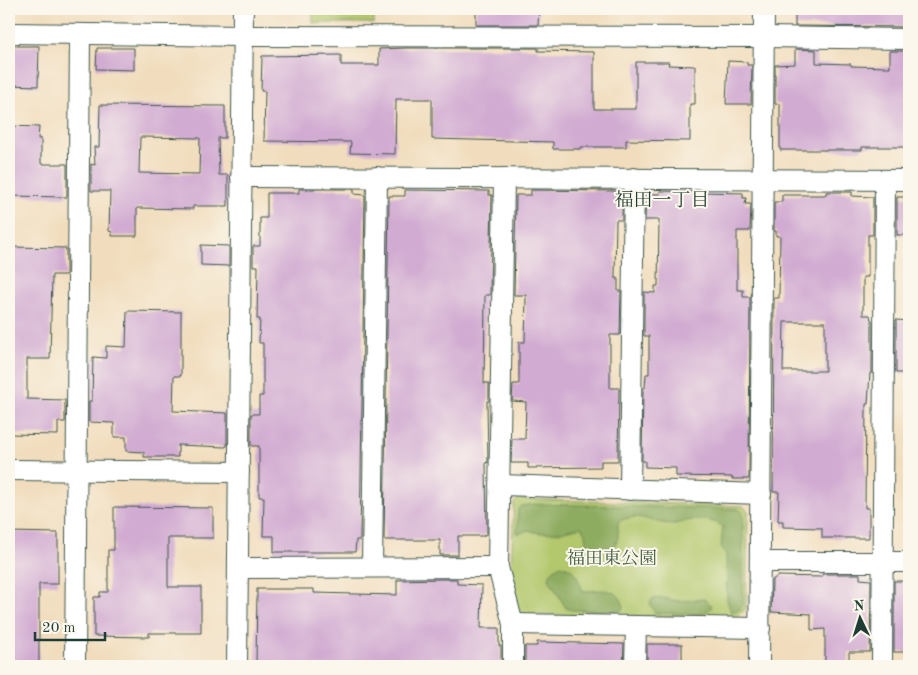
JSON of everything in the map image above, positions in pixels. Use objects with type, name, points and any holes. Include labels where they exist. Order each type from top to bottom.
[{"type":"street","points":[[237,666],[243,9]]},
{"type":"street","points":[[759,666],[764,9]]},
{"type":"street","points":[[9,33],[243,36],[909,38]]},
{"type":"street","points":[[75,666],[80,34]]},
{"type":"street","points":[[241,177],[909,180]]},
{"type":"street","points":[[372,568],[377,177]]},
{"type":"street","points":[[504,178],[498,567],[514,624],[513,666]]},
{"type":"street","points":[[630,490],[634,178]]},
{"type":"street","points":[[882,666],[885,180]]},
{"type":"street","points":[[9,470],[238,472]]},
{"type":"street","points":[[499,485],[761,494]]},
{"type":"street","points":[[760,562],[909,562]]},
{"type":"street","points":[[238,568],[498,567]]},
{"type":"street","points":[[514,624],[760,628]]},
{"type":"street","points":[[635,666],[636,626]]},
{"type":"green space","points":[[313,9],[374,9],[374,23],[313,23]]},
{"type":"green space","name":"福田東公園","points":[[518,499],[743,506],[748,511],[746,609],[736,617],[525,615],[517,608],[511,571],[514,503]]},
{"type":"green space","points":[[536,504],[739,509],[743,513],[743,606],[739,610],[731,612],[727,600],[726,555],[721,547],[723,526],[720,524],[702,520],[689,520],[667,524],[633,517],[618,522],[618,538],[615,545],[603,550],[586,543],[585,533],[581,527],[560,532],[539,533],[528,530],[517,534],[518,509],[521,506]]},
{"type":"green space","points":[[561,565],[574,571],[583,591],[602,590],[613,592],[621,600],[624,607],[621,611],[572,610],[566,608],[549,579],[553,570]]},
{"type":"green space","points":[[663,598],[677,601],[704,599],[711,605],[711,608],[703,614],[655,613],[650,604],[652,599]]},
{"type":"building","points":[[476,9],[539,9],[538,25],[476,25]]},
{"type":"building","points":[[795,9],[909,9],[909,27],[795,26]]},
{"type":"building","points":[[9,46],[39,46],[38,86],[9,85]]},
{"type":"building","points":[[97,48],[134,48],[134,70],[96,69]]},
{"type":"building","points":[[538,48],[538,51],[594,52],[594,109],[636,109],[636,62],[669,62],[668,65],[695,66],[695,104],[690,104],[690,141],[626,140],[626,147],[553,149],[553,142],[432,139],[432,99],[396,99],[395,154],[350,153],[351,142],[264,141],[265,91],[261,91],[262,56],[341,55],[341,65],[379,65],[379,49]]},
{"type":"building","points":[[795,49],[816,50],[816,63],[890,67],[890,51],[909,51],[908,147],[862,147],[862,150],[780,150],[780,104],[775,104],[775,65],[795,64]]},
{"type":"building","points":[[728,61],[747,62],[747,65],[752,65],[751,104],[726,104]]},
{"type":"building","points":[[100,105],[225,106],[225,138],[218,138],[219,175],[228,175],[228,206],[193,206],[193,209],[137,208],[137,236],[112,236],[112,232],[109,231],[110,191],[91,191],[91,164],[95,165],[94,147],[99,147]],"holes":[[[140,137],[200,138],[199,174],[139,173]]]},
{"type":"building","points":[[9,126],[39,127],[38,139],[41,139],[41,164],[67,164],[67,197],[9,196]]},
{"type":"building","points":[[299,189],[354,189],[354,194],[365,195],[360,540],[356,540],[355,552],[274,552],[274,536],[263,536],[264,497],[259,497],[259,446],[251,446],[251,414],[259,414],[259,396],[263,396],[263,343],[259,343],[260,319],[257,319],[258,266],[253,266],[253,246],[260,246],[260,218],[267,218],[267,193],[299,193]]},
{"type":"building","points":[[405,190],[489,191],[489,195],[492,195],[490,295],[485,295],[484,383],[489,383],[489,401],[487,401],[488,463],[486,462],[487,534],[484,536],[458,536],[458,555],[440,555],[440,540],[384,540],[389,196],[405,196]]},
{"type":"building","points":[[531,190],[614,191],[622,194],[622,220],[616,220],[615,278],[618,278],[618,291],[621,291],[620,335],[610,335],[610,388],[619,388],[618,461],[601,461],[601,467],[528,468],[528,463],[511,463],[512,439],[525,439],[526,402],[512,401],[513,384],[519,384],[519,342],[525,342],[526,295],[514,295],[516,195],[531,195]]},
{"type":"building","points":[[660,191],[743,193],[743,198],[746,198],[745,204],[751,204],[750,231],[737,231],[737,290],[743,290],[743,297],[750,297],[749,479],[676,476],[676,468],[645,467],[645,461],[642,461],[643,388],[645,388],[646,374],[649,374],[649,336],[644,336],[644,292],[655,293],[655,286],[658,286],[659,220],[645,220],[646,194],[660,194]]},
{"type":"building","points":[[826,192],[852,192],[852,196],[873,197],[873,235],[868,235],[868,277],[863,277],[863,315],[870,315],[872,320],[872,373],[870,373],[868,404],[866,404],[865,508],[869,508],[869,538],[822,538],[822,528],[783,527],[783,521],[778,521],[779,492],[773,492],[774,298],[779,298],[780,236],[776,236],[776,231],[774,231],[774,202],[782,202],[782,195],[826,195]],"holes":[[[784,322],[825,322],[825,371],[783,371]]]},
{"type":"building","points":[[897,197],[909,197],[909,235],[897,235]]},
{"type":"building","points":[[201,245],[229,246],[229,266],[201,265]]},
{"type":"building","points":[[9,247],[66,248],[66,275],[52,275],[50,359],[27,359],[27,399],[65,400],[65,422],[58,422],[58,435],[9,434]]},
{"type":"building","points":[[127,311],[181,312],[181,376],[174,376],[173,411],[227,413],[227,446],[178,445],[178,457],[144,457],[144,452],[126,451],[126,437],[114,437],[114,423],[89,422],[89,401],[92,401],[93,357],[106,358],[106,346],[126,347]]},
{"type":"building","points":[[896,320],[909,321],[909,373],[896,373]]},
{"type":"building","points":[[114,507],[213,508],[213,538],[168,538],[168,587],[201,587],[201,633],[149,633],[149,637],[94,636],[94,597],[100,597],[100,592],[108,592],[108,550],[114,550]]},
{"type":"building","points":[[9,532],[58,533],[58,584],[39,584],[39,664],[9,663]]},
{"type":"building","points":[[822,574],[860,574],[860,579],[871,580],[870,652],[849,652],[849,666],[825,666],[825,629],[811,630],[811,614],[771,612],[772,580],[778,576],[822,577]]},
{"type":"building","points":[[457,579],[457,584],[482,585],[481,628],[499,628],[501,666],[256,666],[257,589],[314,589],[314,593],[397,595],[397,580]]},
{"type":"building","points":[[894,581],[909,581],[909,652],[894,652]]},
{"type":"building","points":[[537,642],[624,644],[623,666],[525,666],[525,646],[537,646]]},
{"type":"building","points":[[647,644],[682,644],[682,666],[647,666]]},
{"type":"district","name":"福田一丁目","points":[[662,201]]}]
